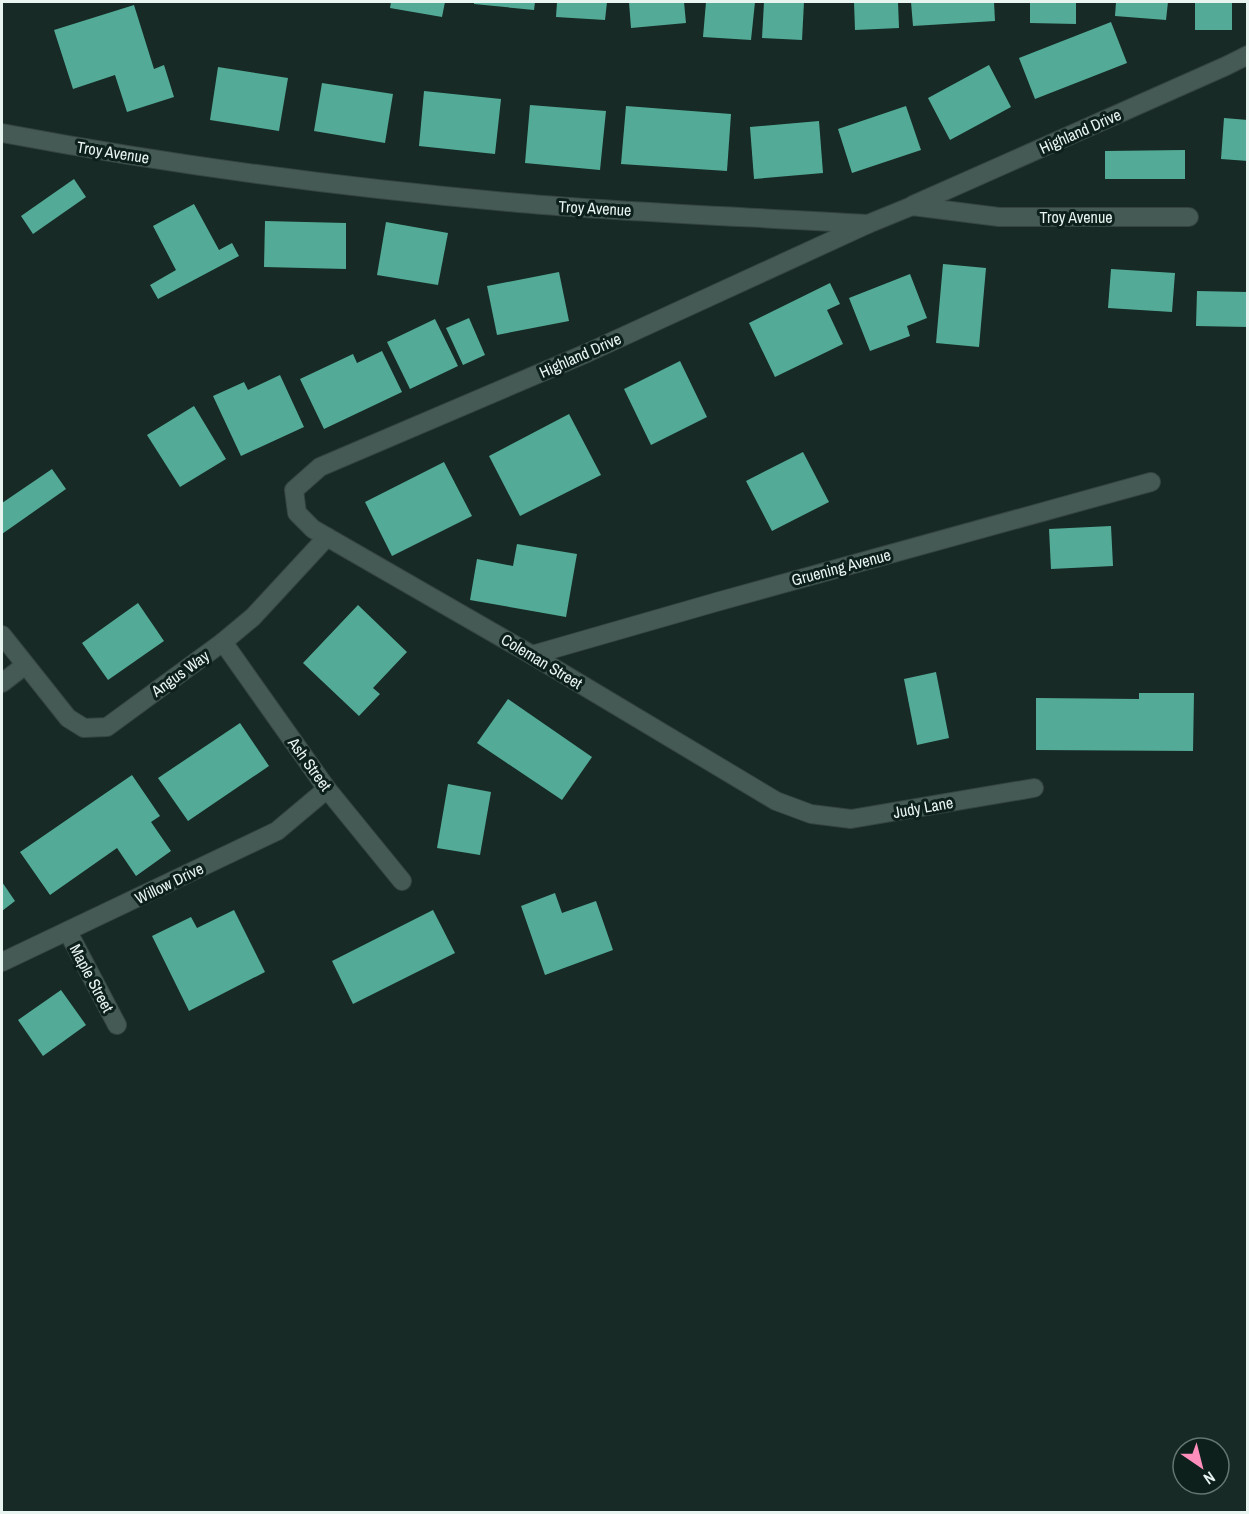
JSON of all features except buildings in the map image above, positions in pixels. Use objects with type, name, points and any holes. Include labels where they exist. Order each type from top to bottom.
[{"type":"street","name":"Highland Drive","points":[[912,206],[1248,55]]},
{"type":"street","name":"Troy Avenue","points":[[2,133],[164,161],[349,187],[521,204],[868,224],[912,206],[999,217],[1189,217]]},
{"type":"street","name":"Highland Drive","points":[[294,490],[320,467],[587,353],[868,224]]},
{"type":"street","name":"Gruening Avenue","points":[[532,655],[1151,482]]},
{"type":"street","name":"Coleman Street","points":[[294,490],[297,513],[312,529],[532,655],[776,801],[811,814]]},
{"type":"street","name":"Angus Way","points":[[2,635],[24,666],[68,718],[84,728],[107,727],[223,642],[252,617],[327,537]]},
{"type":"street","name":"Ash Street","points":[[223,642],[327,789],[402,881]]},
{"type":"street","points":[[2,683],[24,666]]},
{"type":"street","name":"Judy Lane","points":[[811,814],[851,819],[1034,788]]},
{"type":"street","name":"Willow Drive","points":[[2,962],[277,831],[327,789]]},
{"type":"street","name":"Maple Street","points":[[68,932],[117,1025]]}]
